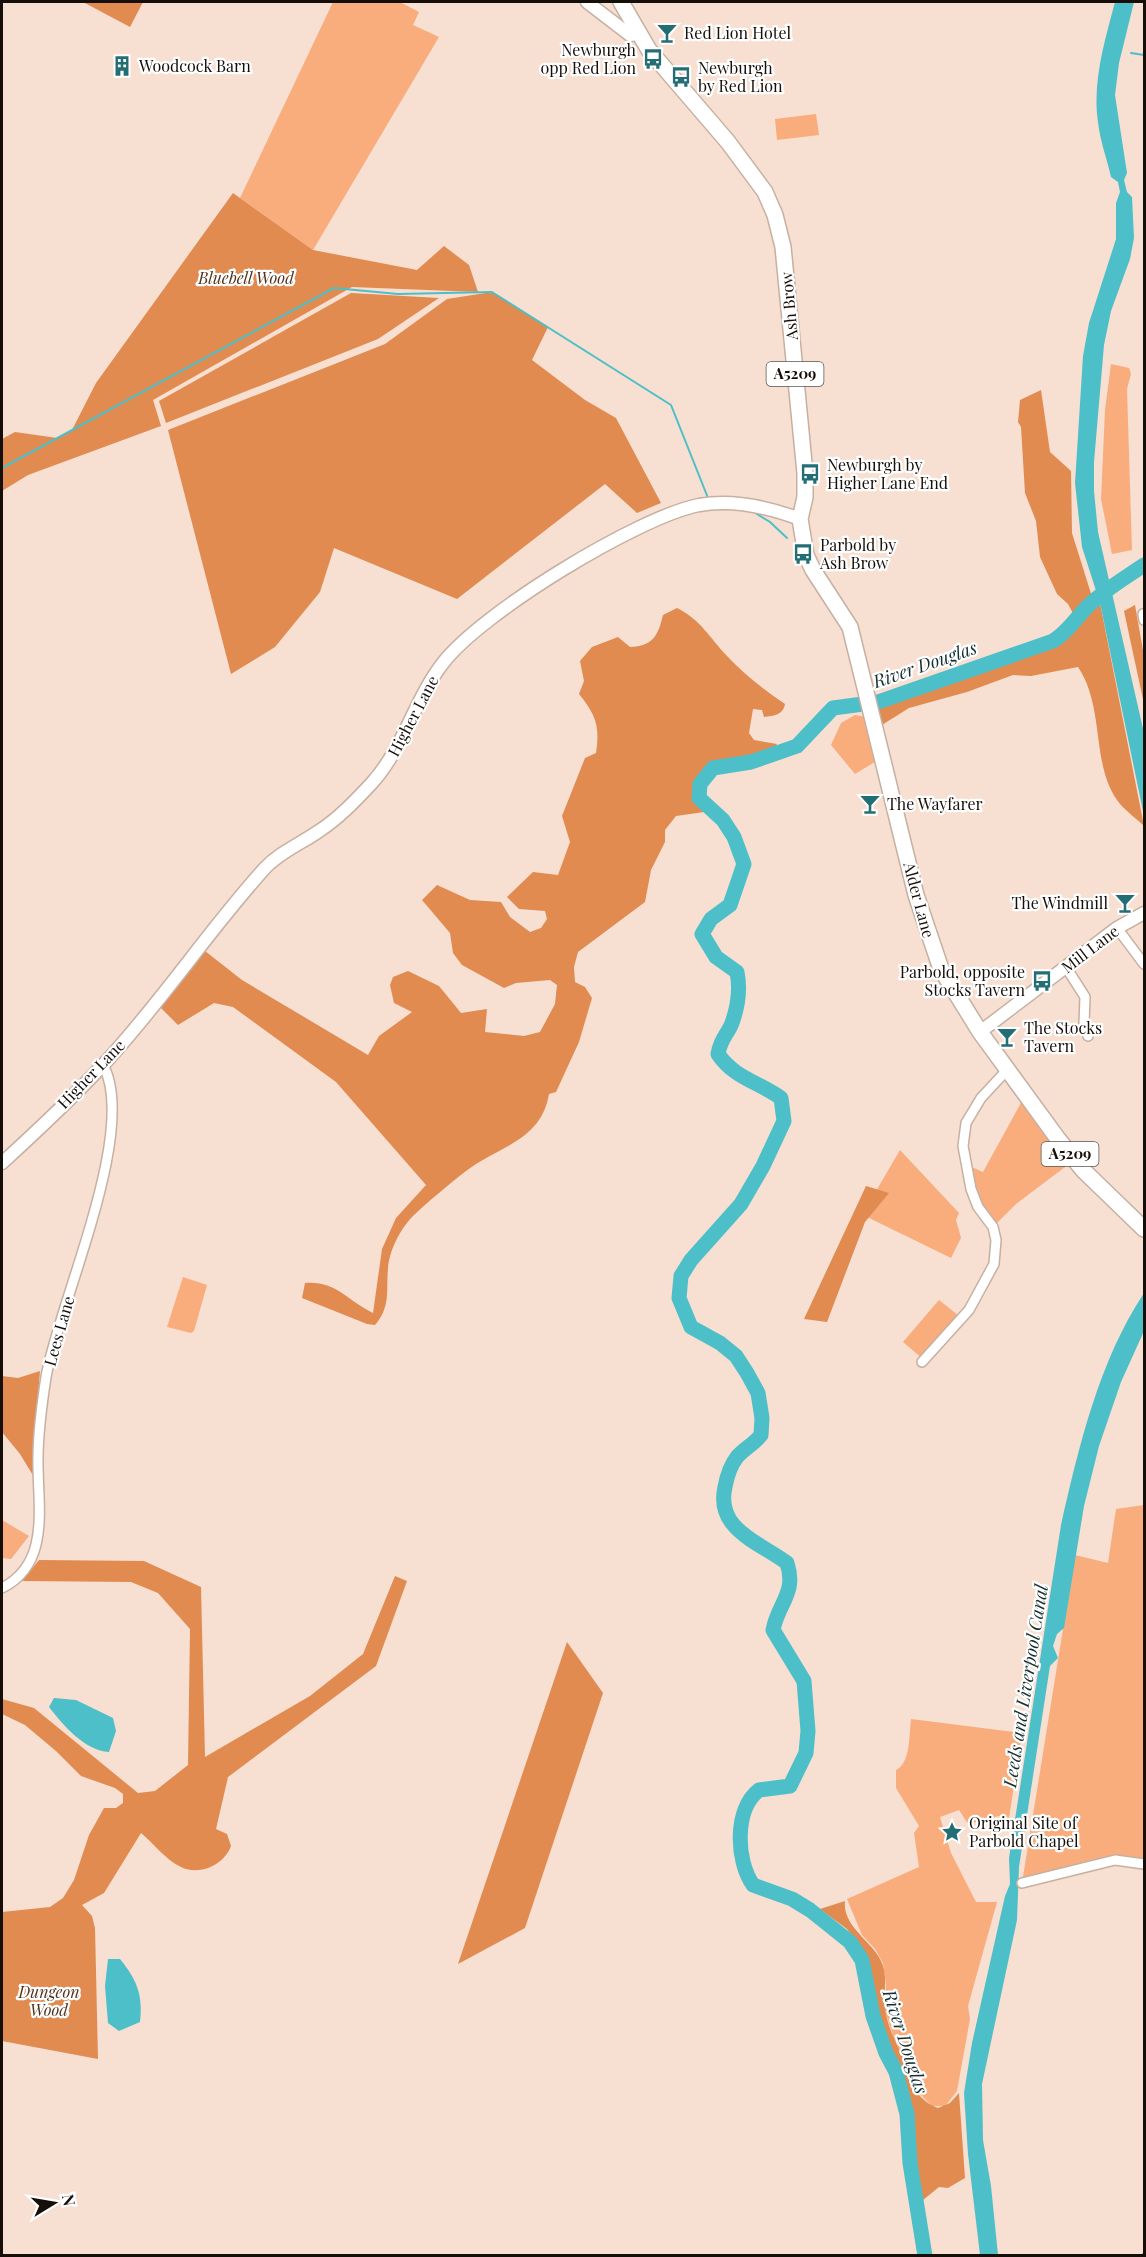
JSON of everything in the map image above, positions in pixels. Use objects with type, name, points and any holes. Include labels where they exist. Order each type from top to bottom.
[{"type":"highway","name":"A5209","points":[[621,2],[638,34]]},
{"type":"highway","name":"Ash Brow","points":[[638,34],[749,168],[771,204],[783,247],[806,472],[805,497],[800,519],[803,540],[813,570],[847,620]]},
{"type":"highway","name":"Alder Lane","points":[[847,620],[873,712],[927,933],[950,987],[1007,1070],[1083,1170],[1144,1229]]},
{"type":"street","points":[[587,2],[630,35],[638,34]]},
{"type":"street","name":"Higher Lane","points":[[2,1163],[103,1065],[202,941],[268,865],[340,815],[373,782],[393,757],[444,661],[507,606],[633,531],[658,518],[698,505],[731,502],[759,506],[800,519]]},
{"type":"street","name":"Mill Lane","points":[[980,1032],[1117,928],[1144,913]]},
{"type":"street","points":[[1117,928],[1144,964]]},
{"type":"street","points":[[1066,967],[1085,997],[1084,1024],[1088,1036]]},
{"type":"street","points":[[1084,1024],[1095,1024]]},
{"type":"street","name":"Lees Lane","points":[[2,1588],[21,1574],[38,1540],[41,1510],[38,1458],[46,1377],[105,1172],[113,1096],[111,1082],[103,1065]]},
{"type":"street","points":[[922,1362],[969,1310],[994,1264],[996,1240],[993,1227],[978,1207],[971,1189],[963,1146],[966,1123],[981,1098],[1007,1070]]},
{"type":"street","points":[[1022,1883],[1115,1860],[1144,1864]]},
{"type":"shaded area","points":[[333,2],[400,2],[419,12],[413,25],[439,37],[313,250],[240,198]]},
{"type":"shaded area","points":[[816,114],[819,135],[777,140],[775,119]]},
{"type":"shaded area","points":[[1111,364],[1129,368],[1131,374],[1127,389],[1132,550],[1112,554],[1101,499],[1105,410]]},
{"type":"shaded area","points":[[855,715],[866,717],[878,760],[855,774],[831,745],[841,723]]},
{"type":"shaded area","points":[[1023,1099],[1069,1164],[1016,1204],[997,1223],[991,1220],[981,1207],[969,1166],[983,1172]]},
{"type":"shaded area","points":[[900,1150],[959,1213],[956,1220],[961,1238],[951,1258],[867,1217],[865,1210]]},
{"type":"shaded area","points":[[183,1277],[207,1285],[194,1331],[191,1333],[167,1327]]},
{"type":"shaded area","points":[[939,1300],[959,1316],[923,1359],[903,1342]]},
{"type":"shaded area","points":[[1144,1505],[1144,1864],[1115,1860],[1022,1883],[1075,1555],[1108,1563],[1116,1509]]},
{"type":"shaded area","points":[[2,1520],[29,1536],[11,1559],[2,1558]]},
{"type":"shaded area","points":[[911,1719],[1022,1733],[1008,1825],[1003,1815],[968,1824],[959,1810],[940,1817],[951,1853],[976,1902],[997,1902],[968,2006],[970,2019],[957,2091],[945,2106],[932,2106],[916,2090],[912,2073],[895,2041],[885,2011],[886,1984],[883,1963],[875,1949],[862,1935],[847,1899],[919,1867],[914,1833],[919,1826],[896,1788],[896,1770],[907,1755]]},
{"type":"green space","points":[[83,2],[143,2],[130,27]]},
{"type":"green space","name":"Bluebell Wood","points":[[233,193],[313,250],[417,270],[444,246],[469,265],[478,292],[352,287],[153,400],[161,426],[28,475],[2,491],[2,439],[15,432],[57,438],[72,430],[96,383]]},
{"type":"green space","points":[[492,292],[548,327],[532,360],[585,400],[616,418],[661,503],[637,513],[605,484],[457,599],[334,548],[320,592],[275,647],[231,674],[168,430],[385,344],[447,299]]},
{"type":"green space","points":[[351,293],[439,298],[378,339],[166,423],[159,401]]},
{"type":"green space","points":[[1041,390],[1050,452],[1071,471],[1072,533],[1093,600],[1089,605],[1098,598],[1100,603],[1144,826],[1120,804],[1109,785],[1100,752],[1092,699],[1078,667],[1031,676],[1013,675],[967,692],[909,708],[877,728],[871,704],[1053,641],[1065,634],[1082,613],[1076,619],[1068,604],[1057,594],[1040,557],[1036,521],[1025,493],[1021,427],[1018,422],[1020,400]]},
{"type":"green space","points":[[1135,605],[1144,656],[1144,704],[1124,611]]},
{"type":"green space","points":[[677,608],[699,623],[727,656],[747,675],[785,704],[780,713],[771,716],[764,717],[762,710],[753,709],[749,733],[754,740],[777,744],[772,750],[714,763],[703,775],[699,786],[704,812],[676,816],[665,830],[665,842],[651,870],[645,902],[578,952],[574,967],[575,982],[585,987],[592,998],[579,1042],[556,1092],[549,1094],[544,1110],[528,1132],[466,1171],[408,1221],[390,1255],[386,1305],[375,1325],[367,1324],[302,1298],[305,1283],[316,1283],[341,1292],[373,1313],[382,1249],[396,1218],[426,1185],[336,1082],[233,1007],[214,1003],[178,1025],[160,1007],[205,951],[242,980],[368,1055],[379,1036],[412,1012],[394,1003],[390,985],[393,977],[408,971],[439,986],[461,1013],[487,1009],[485,1032],[524,1036],[540,1032],[555,1004],[557,985],[550,980],[516,983],[504,988],[462,965],[453,953],[450,933],[422,900],[437,885],[470,900],[501,902],[510,917],[530,932],[541,928],[547,919],[545,911],[519,909],[507,897],[533,872],[558,875],[570,842],[562,816],[585,758],[596,753],[597,744],[597,728],[593,715],[579,694],[584,681],[580,661],[592,647],[618,637],[630,647],[644,645],[656,634],[663,615]]},
{"type":"green space","points":[[866,1186],[889,1193],[865,1222],[827,1322],[804,1319]]},
{"type":"green space","points":[[40,1371],[33,1455],[34,1477],[20,1454],[2,1432],[2,1376],[18,1378]]},
{"type":"green space","name":"Dungeon Wood","points":[[39,1560],[144,1561],[201,1587],[205,1757],[310,1696],[363,1654],[395,1576],[407,1581],[376,1666],[228,1777],[216,1829],[227,1834],[231,1846],[223,1859],[203,1869],[181,1867],[141,1833],[104,1893],[82,1905],[92,1916],[95,1928],[98,2059],[2,2041],[2,1912],[50,1907],[63,1898],[74,1880],[89,1835],[104,1808],[116,1808],[123,1803],[123,1794],[115,1788],[81,1776],[25,1725],[2,1714],[2,1699],[34,1708],[138,1793],[155,1791],[188,1765],[190,1629],[158,1593],[131,1582],[22,1581]]},
{"type":"green space","points":[[567,1642],[603,1693],[525,1928],[458,1964]]},
{"type":"green space","points":[[845,1901],[848,1919],[882,1963],[889,2026],[912,2073],[916,2091],[920,2097],[938,2108],[950,2103],[959,2093],[965,2178],[948,2188],[939,2187],[923,2200],[915,2158],[907,2089],[903,2073],[893,2058],[870,1985],[870,1962],[847,1929],[820,1909]]},
{"type":"water","points":[[1115,2],[1134,2],[1119,63],[1115,95],[1127,173],[1124,180],[1127,192],[1132,197],[1134,238],[1130,259],[1111,311],[1104,345],[1094,462],[1094,491],[1098,532],[1144,733],[1144,816],[1100,603],[1082,547],[1075,483],[1083,356],[1089,323],[1116,239],[1116,203],[1120,192],[1118,182],[1111,177],[1100,136],[1097,107],[1100,61]]},
{"type":"water","name":"Leeds and Liverpool Canal","points":[[1144,1293],[1144,1331],[1121,1382],[1099,1446],[1084,1506],[1064,1628],[1057,1634],[1053,1646],[1058,1658],[1050,1666],[1019,1867],[1017,1920],[982,2084],[983,2140],[991,2186],[998,2255],[980,2255],[968,2154],[964,2093],[972,2043],[1005,1896],[1010,1884],[1009,1858],[1061,1525],[1092,1405],[1128,1319]]},
{"type":"water","points":[[54,1698],[76,1700],[113,1718],[116,1731],[109,1752],[91,1747],[75,1736],[49,1707]]},
{"type":"water","points":[[108,1959],[120,1959],[131,1974],[138,1988],[141,2004],[140,2022],[119,2031],[108,2023],[105,1986]]},
{"type":"waterway","points":[[1131,53],[1144,55]]},
{"type":"waterway","points":[[2,468],[334,288],[398,294],[492,292],[671,405],[708,498]]},
{"type":"waterway","points":[[752,511],[770,522],[787,538]]},
{"type":"waterway","name":"River Douglas","points":[[925,2256],[910,2163],[907,2114],[896,2072],[886,2053],[873,2016],[862,1960],[850,1942],[810,1910],[792,1899],[753,1885],[743,1863],[740,1836],[745,1809],[759,1790],[790,1786],[806,1753],[808,1731],[804,1681],[773,1630],[790,1582],[787,1563],[742,1534],[733,1525],[724,1502],[726,1483],[732,1464],[761,1435],[762,1418],[758,1393],[736,1356],[720,1343],[691,1327],[679,1298],[681,1276],[691,1260],[741,1204],[763,1166],[784,1121],[781,1098],[739,1074],[718,1054],[735,1014],[738,978],[737,972],[716,957],[702,934],[711,919],[730,905],[744,864],[734,837],[723,820],[699,798],[700,784],[713,768],[751,762],[797,746],[833,708],[878,702],[1053,641],[1063,634],[1100,595],[1144,565]]},
{"type":"place","name":"Red Lion Hotel","points":[[667,33]]},
{"type":"place","name":"Newburgh opp Red Lion","points":[[653,59]]},
{"type":"place","name":"Woodcock Barn","points":[[122,66]]},
{"type":"place","name":"Newburgh by Red Lion","points":[[681,77]]},
{"type":"place","name":"Newburgh by Higher Lane End","points":[[810,474]]},
{"type":"place","name":"Parbold by Ash Brow","points":[[803,554]]},
{"type":"place","name":"The Wayfarer","points":[[870,804]]},
{"type":"place","name":"The Windmill","points":[[1125,903]]},
{"type":"place","name":"Parbold, opposite Stocks Tavern","points":[[1042,981]]},
{"type":"place","name":"The Stocks Tavern","points":[[1007,1037]]},
{"type":"place","name":"Original Site of Parbold Chapel","points":[[952,1832]]}]
